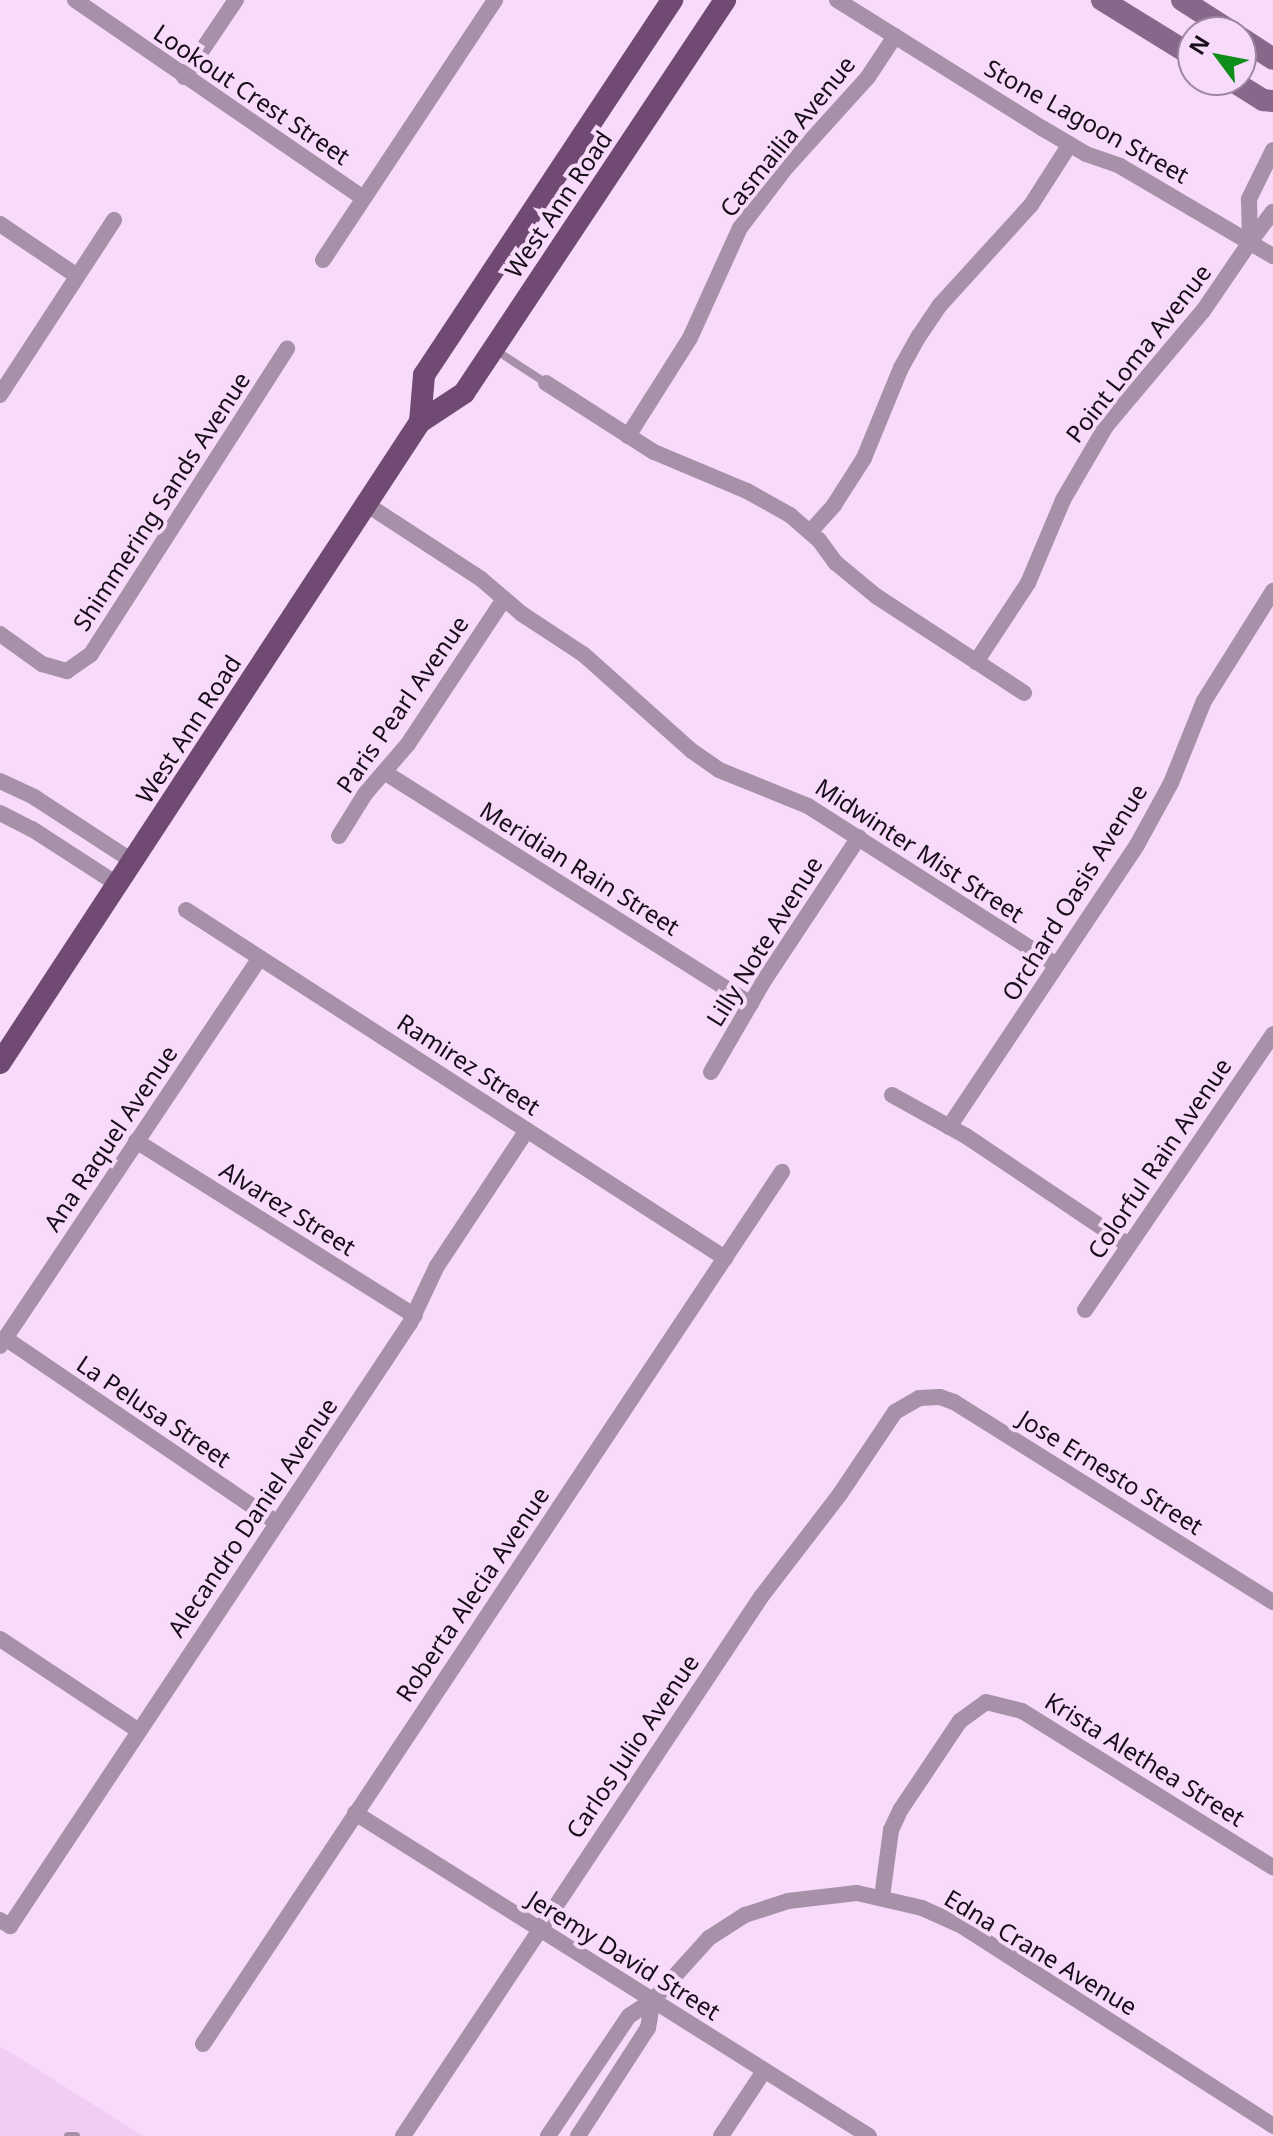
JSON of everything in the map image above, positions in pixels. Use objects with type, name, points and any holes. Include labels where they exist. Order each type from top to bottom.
[{"type":"main road","name":"West Ann Road","points":[[420,422],[424,375],[672,0]]},
{"type":"main road","name":"West Ann Road","points":[[0,1063],[420,422],[464,393],[725,0]]},
{"type":"main road","points":[[1102,0],[1177,46]]},
{"type":"main road","points":[[1182,0],[1207,16]]},
{"type":"street","name":"Lookout Crest Street","points":[[75,0],[363,198]]},
{"type":"street","points":[[184,77],[236,0]]},
{"type":"street","points":[[323,260],[495,0]]},
{"type":"street","name":"Stone Lagoon Street","points":[[837,0],[1070,144],[1120,166],[1273,256]]},
{"type":"street","name":"Casmailia Avenue","points":[[628,436],[674,367],[740,228],[784,170],[868,77],[895,36]]},
{"type":"street","points":[[810,532],[834,505],[858,467],[880,424],[901,368],[926,325],[940,305],[1031,205],[1070,144]]},
{"type":"street","points":[[1250,242],[1249,199],[1273,150]]},
{"type":"street","name":"Point Loma Avenue","points":[[976,662],[1028,583],[1063,500],[1106,426],[1203,311],[1273,212]]},
{"type":"street","points":[[0,395],[114,220]]},
{"type":"street","points":[[0,224],[77,276]]},
{"type":"street","name":"Shimmering Sands Avenue","points":[[0,634],[42,664],[67,671],[91,654],[287,349]]},
{"type":"street","points":[[546,383],[628,436],[682,466],[774,505],[810,532],[836,563],[876,596],[1024,693]]},
{"type":"street","name":"Midwinter Mist Street","points":[[366,504],[481,579],[504,599],[583,654],[692,751],[719,770],[787,794],[1057,965]]},
{"type":"street","name":"Orchard Oasis Avenue","points":[[949,1127],[1137,845],[1171,783],[1204,701],[1273,591]]},
{"type":"street","name":"Paris Pearl Avenue","points":[[339,836],[384,772],[408,744],[504,599]]},
{"type":"street","name":"Meridian Rain Street","points":[[384,772],[751,1004]]},
{"type":"street","points":[[0,781],[34,797],[132,861]]},
{"type":"street","points":[[0,813],[32,829],[117,884]]},
{"type":"street","name":"Lilly Note Avenue","points":[[711,1072],[859,837]]},
{"type":"street","name":"Ramirez Street","points":[[186,910],[725,1258]]},
{"type":"street","name":"Ana Raquel Avenue","points":[[2,1342],[260,958]]},
{"type":"street","name":"Colorful Rain Avenue","points":[[1085,1310],[1273,1034]]},
{"type":"street","points":[[892,1095],[949,1127],[1128,1245]]},
{"type":"street","name":"Alecandro Daniel Avenue","points":[[5,1923],[139,1731],[415,1316],[437,1266],[527,1130]]},
{"type":"street","name":"Alvarez Street","points":[[136,1141],[415,1316]]},
{"type":"street","name":"Roberta Alecia Avenue","points":[[203,2044],[782,1172]]},
{"type":"street","name":"La Pelusa Street","points":[[2,1342],[277,1523]]},
{"type":"street","name":"Jose Ernesto Street","points":[[919,1398],[940,1397],[954,1402],[1273,1602]]},
{"type":"street","name":"Carlos Julio Avenue","points":[[403,2136],[761,1597],[840,1494],[895,1412],[919,1398]]},
{"type":"street","points":[[0,1639],[139,1731]]},
{"type":"street","name":"Krista Alethea Street","points":[[882,1897],[891,1830],[901,1809],[960,1721],[986,1702],[1022,1711],[1273,1867]]},
{"type":"street","name":"Jeremy David Street","points":[[355,1813],[869,2136]]},
{"type":"street","name":"Edna Crane Avenue","points":[[548,2136],[629,2016],[653,2000],[709,1938],[745,1915],[788,1901],[829,1895],[882,1897],[922,1908],[962,1926],[1273,2126]]},
{"type":"street","name":"Edna Crane Avenue","points":[[578,2136],[648,2028],[653,2000]]},
{"type":"street","points":[[721,2136],[764,2071]]},
{"type":"lane","points":[[493,348],[546,383]]},
{"type":"lane","points":[[68,2136],[76,2136]]},
{"type":"shaded area","points":[[0,2047],[5,2049],[143,2136],[0,2136]]}]
